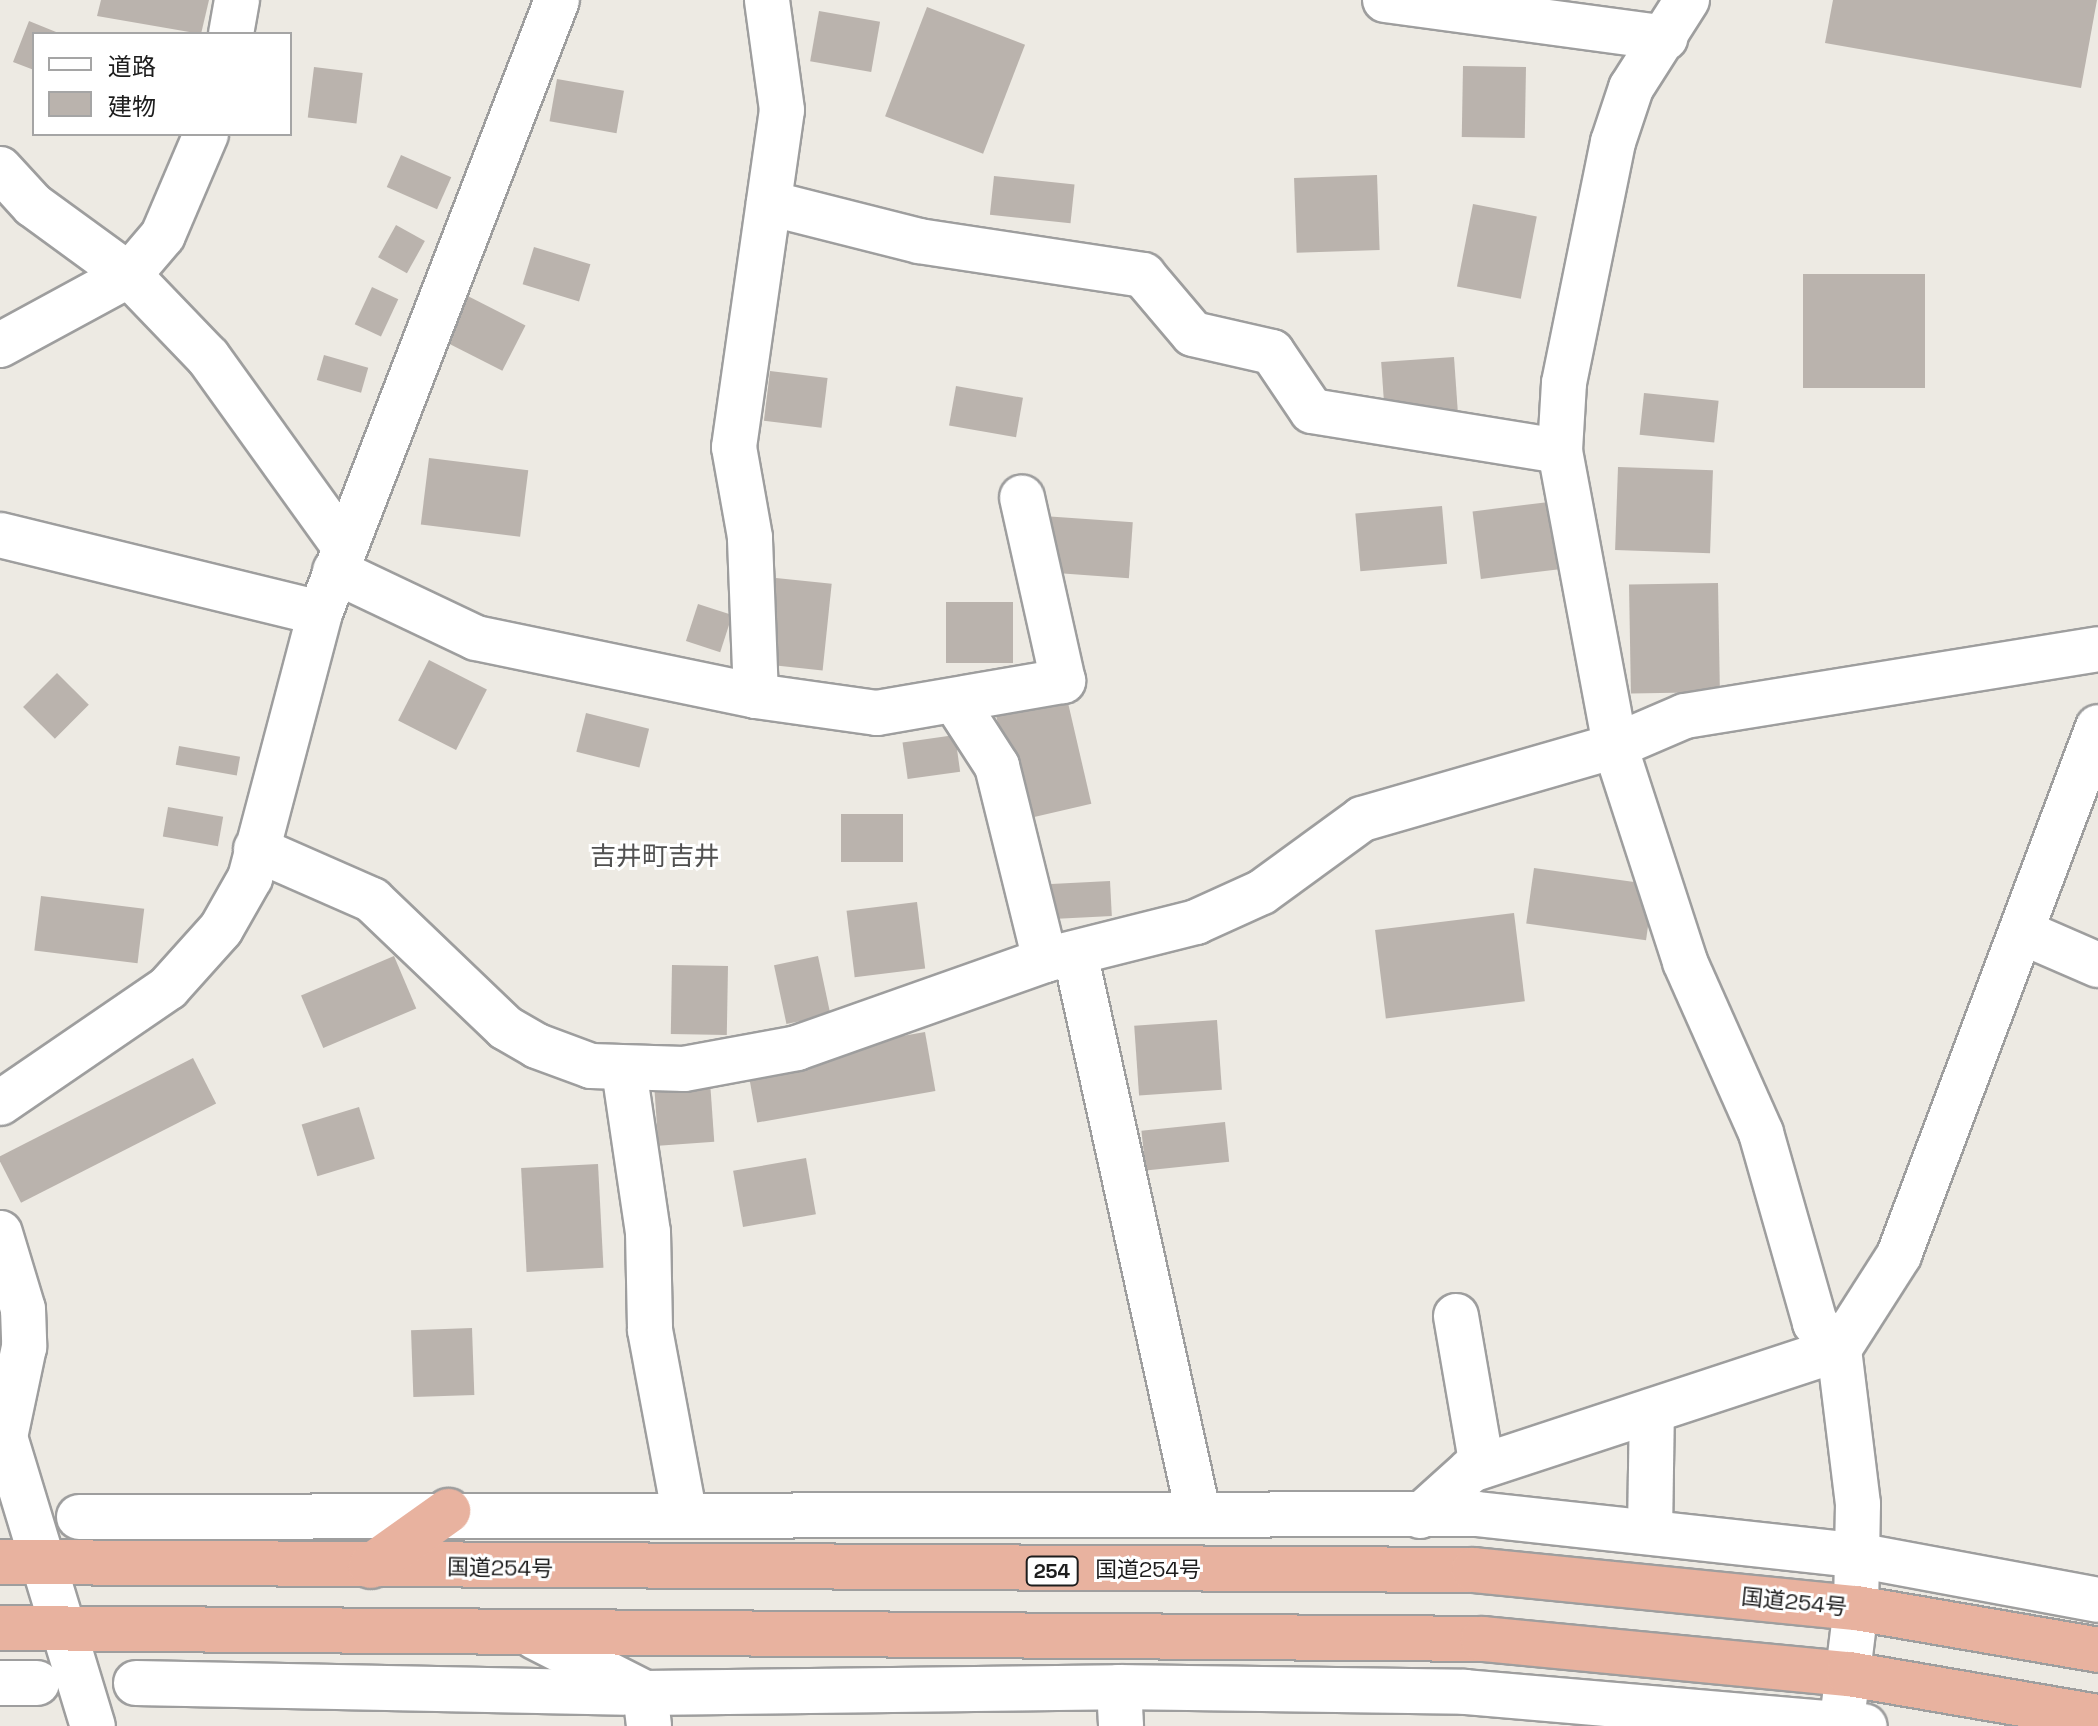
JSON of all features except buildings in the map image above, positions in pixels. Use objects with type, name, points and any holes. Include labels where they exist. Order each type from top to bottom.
[{"type":"highway","points":[[371,1566],[448,1511]]},
{"type":"highway","name":"国道254号","points":[[21,1562],[1474,1570],[1856,1608],[2098,1650]]},
{"type":"highway","points":[[0,1628],[535,1637],[1483,1639],[1849,1674],[2098,1717]]},
{"type":"street","points":[[231,32],[237,0]]},
{"type":"street","points":[[0,1103],[194,963],[250,878],[320,613],[557,0]]},
{"type":"street","points":[[756,696],[750,537],[734,447],[782,110],[767,0]]},
{"type":"street","points":[[1385,0],[1665,38]]},
{"type":"street","points":[[136,1683],[647,1710],[1478,1704],[1849,1725],[1858,1504],[1839,1349],[1815,1323],[1761,1133],[1685,962],[1615,746],[1560,451],[1564,383],[1613,142],[1631,88],[1687,0]]},
{"type":"street","points":[[0,345],[129,275],[163,235],[205,136]]},
{"type":"street","points":[[0,169],[33,205],[129,275],[208,357],[340,558],[476,638],[756,696],[877,713],[957,704],[1063,681],[1022,498]]},
{"type":"street","points":[[769,203],[919,241],[1143,275],[1193,334],[1272,352],[1312,411],[1560,451]]},
{"type":"street","points":[[0,535],[320,613]]},
{"type":"street","points":[[256,849],[372,900],[506,1028],[562,1057],[624,1070],[684,1069],[797,1048],[1060,956],[1235,906],[1362,819],[1615,746],[1685,716],[2098,649]]},
{"type":"street","points":[[957,704],[997,766],[1060,956],[1198,1512]]},
{"type":"street","points":[[1420,1516],[1476,1468],[1839,1349],[1899,1255],[2098,727]]},
{"type":"street","points":[[2022,932],[2098,965]]},
{"type":"street","points":[[624,1070],[648,1232],[650,1330],[684,1511]]},
{"type":"street","points":[[0,1233],[23,1309],[17,1396],[2,1437],[21,1562],[63,1628],[93,1726]]},
{"type":"street","points":[[1456,1316],[1476,1468],[1477,1514]]},
{"type":"street","points":[[1650,1532],[1652,1411]]},
{"type":"street","points":[[79,1517],[448,1511],[1477,1514],[1856,1555],[2098,1600]]},
{"type":"street","points":[[535,1637],[647,1710]]},
{"type":"street","points":[[1478,1704],[1569,1647]]},
{"type":"district","name":"吉井町吉井","points":[[655,857]]}]
